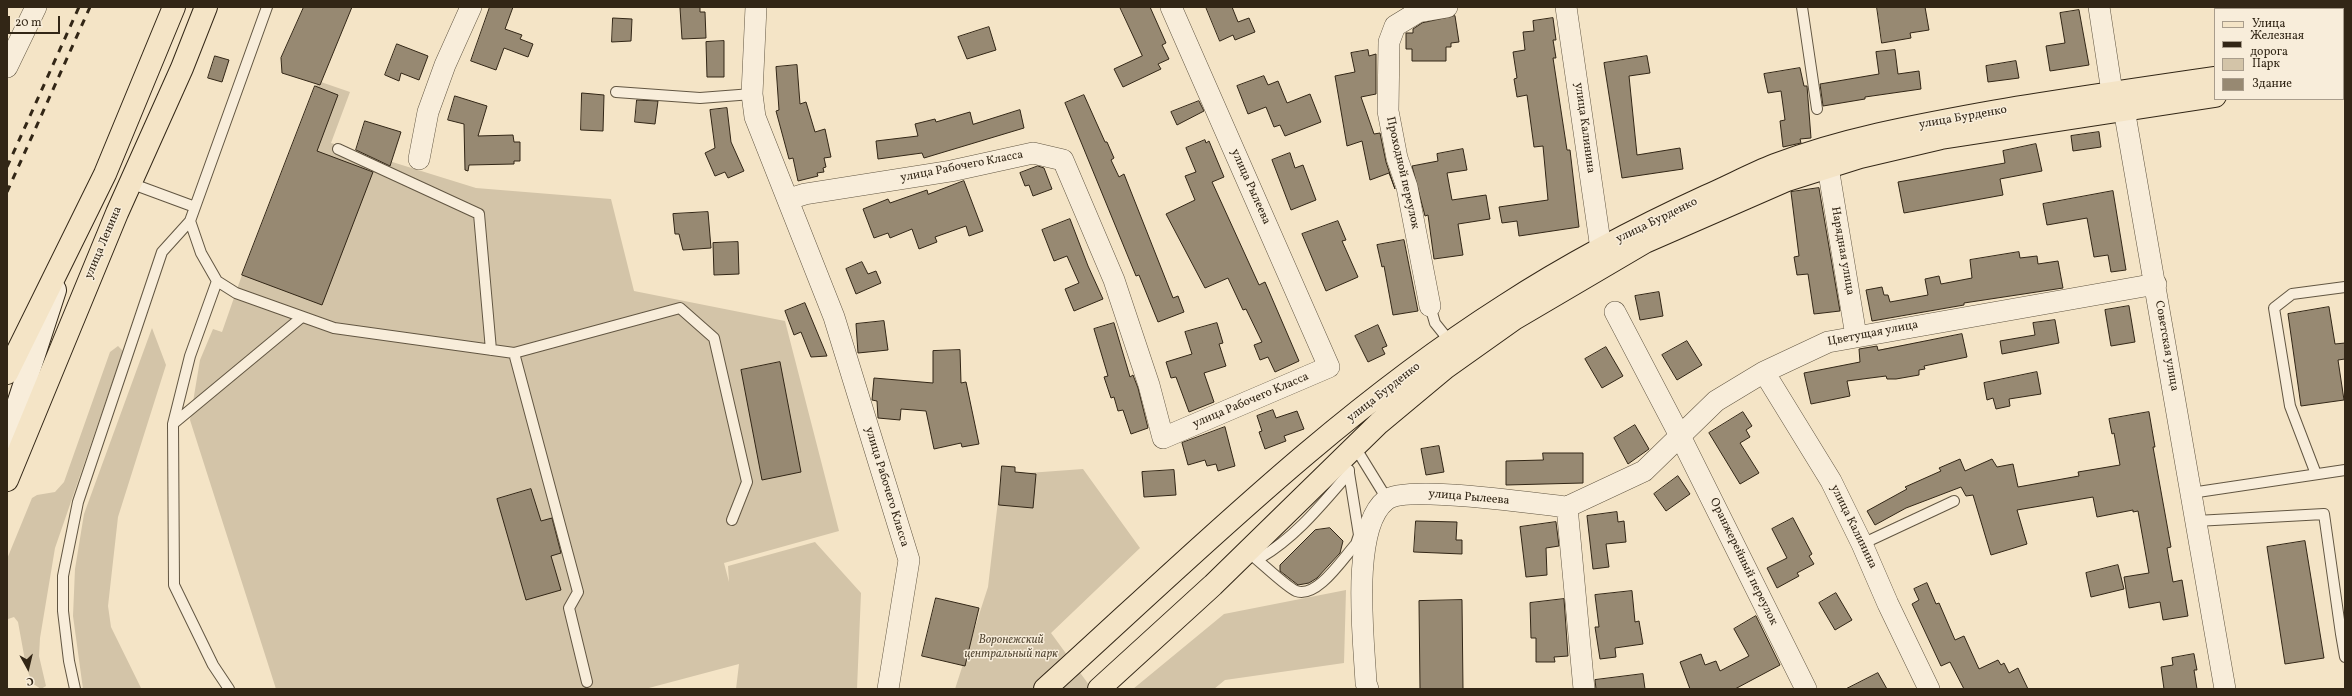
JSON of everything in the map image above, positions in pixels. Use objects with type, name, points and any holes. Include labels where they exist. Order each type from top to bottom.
[{"type":"main road","points":[[7,373],[104,174],[174,7]]},
{"type":"main road","name":"улица Ленина","points":[[7,480],[130,183],[182,68],[206,7]]},
{"type":"main road","name":"улица Бурденко","points":[[1099,689],[1350,458],[1379,423],[1445,368],[1514,319],[1645,242],[1787,180],[1828,167],[1942,138],[2214,78]]},
{"type":"main road","name":"улица Бурденко","points":[[1045,689],[1282,475],[1365,406],[1504,306],[1638,228],[1776,165],[1858,139],[1941,121],[2118,100],[2214,96]]},
{"type":"main road","points":[[104,174],[130,183]]},
{"type":"main road","points":[[7,438],[18,410],[66,254]]},
{"type":"street","points":[[7,67],[36,7]]},
{"type":"street","points":[[419,159],[428,112],[445,65],[471,7]]},
{"type":"street","name":"улица Рабочего Класса","points":[[756,7],[752,94],[755,117],[778,180],[789,199],[834,317],[909,560],[888,689]]},
{"type":"street","name":"улица Рылеева","points":[[1171,7],[1329,367]]},
{"type":"street","name":"Проходной переулок","points":[[1430,306],[1408,187],[1397,158],[1388,111],[1389,42],[1395,26],[1418,12],[1448,7]]},
{"type":"street","name":"улица Калинина","points":[[1566,7],[1601,249]]},
{"type":"street","name":"Советская улица","points":[[2099,7],[2156,284],[2225,689]]},
{"type":"street","name":"улица Рабочего Класса","points":[[789,199],[805,194],[951,171],[1033,153],[1063,160],[1114,280],[1149,385],[1163,438],[1329,367]]},
{"type":"street","name":"Нарядная улица","points":[[1828,167],[1856,336]]},
{"type":"street","name":"Цветущая улица","points":[[1567,507],[1644,471],[1716,401],[1764,372],[1828,342],[2156,284]]},
{"type":"street","points":[[1615,312],[1680,436]]},
{"type":"street","name":"улица Калинина","points":[[1764,372],[1831,481],[1929,689]]},
{"type":"street","name":"Оранжерейный переулок","points":[[1680,436],[1806,689]]},
{"type":"street","name":"улица Рылеева","points":[[1387,499],[1399,494],[1448,495],[1567,507]]},
{"type":"street","points":[[1368,689],[1360,583],[1370,522],[1376,509],[1387,499]]},
{"type":"street","points":[[1567,507],[1584,689]]},
{"type":"lane","points":[[75,689],[69,661],[63,611],[63,576],[78,502],[162,252],[190,221],[267,7]]},
{"type":"lane","points":[[1802,7],[1817,109]]},
{"type":"lane","points":[[616,92],[700,98],[752,94]]},
{"type":"lane","points":[[338,149],[479,214],[491,350]]},
{"type":"lane","points":[[130,183],[195,207]]},
{"type":"lane","points":[[190,221],[200,253],[217,281],[236,293],[334,328],[514,353],[680,308],[714,338],[747,482],[732,520]]},
{"type":"lane","points":[[217,281],[190,356],[173,424],[174,585],[213,665],[229,689]]},
{"type":"lane","points":[[2316,474],[2290,406],[2274,308],[2292,294],[2345,287]]},
{"type":"lane","points":[[1430,306],[1435,323],[1451,343]]},
{"type":"lane","points":[[173,424],[302,317]]},
{"type":"lane","points":[[514,353],[578,592],[569,608],[587,682]]},
{"type":"lane","points":[[1350,458],[1387,499]]},
{"type":"lane","points":[[1242,559],[1295,591],[1305,592],[1318,587],[1356,544],[1359,535],[1350,458]]},
{"type":"lane","points":[[2191,493],[2345,470]]},
{"type":"lane","points":[[1862,544],[1954,501]]},
{"type":"lane","points":[[2196,521],[2324,514],[2343,634],[2345,657]]},
{"type":"green space","points":[[318,81],[350,92],[331,143],[476,188],[611,199],[634,291],[785,321],[839,531],[724,563],[729,582],[728,566],[815,542],[861,593],[857,689],[736,689],[739,664],[645,689],[276,689],[190,420],[200,360],[213,329],[222,332],[242,275]]},
{"type":"green space","points":[[152,328],[166,365],[118,517],[108,606],[111,627],[141,688],[145,689],[83,689],[73,616],[75,569],[84,514]]},
{"type":"green space","points":[[118,346],[123,351],[55,548],[40,638],[39,656],[46,686],[41,689],[32,683],[26,666],[18,622],[14,617],[8,619],[7,622],[7,559],[32,498],[37,495],[55,492],[64,482],[110,352]]},
{"type":"green space","name":"Воронежский центральный парк","points":[[1083,469],[1140,548],[1051,633],[1092,689],[955,689],[988,587],[1001,475]]},
{"type":"green space","points":[[1346,590],[1344,663],[1225,680],[1214,689],[1133,689],[1224,614]]},
{"type":"building","points":[[304,7],[352,7],[320,85],[282,73],[281,58]]},
{"type":"building","points":[[490,7],[513,7],[505,29],[522,35],[520,39],[533,44],[528,57],[504,48],[496,70],[471,61]]},
{"type":"building","points":[[700,7],[700,12],[705,12],[706,38],[682,39],[680,8]]},
{"type":"building","points":[[1120,7],[1150,7],[1166,43],[1162,45],[1169,59],[1158,64],[1161,69],[1123,87],[1114,69],[1142,56]]},
{"type":"building","points":[[1206,7],[1232,7],[1238,22],[1249,18],[1255,32],[1235,40],[1233,35],[1220,41]]},
{"type":"building","points":[[1877,7],[1925,7],[1929,30],[1910,33],[1911,38],[1882,43]]},
{"type":"building","points":[[2079,10],[2089,65],[2050,71],[2046,46],[2065,43],[2060,13]]},
{"type":"building","points":[[1455,16],[1459,42],[1451,43],[1451,47],[1446,47],[1446,61],[1412,61],[1412,49],[1406,49],[1406,33],[1413,33],[1413,29],[1422,23]]},
{"type":"building","points":[[613,18],[632,19],[631,41],[612,42]]},
{"type":"building","points":[[1553,18],[1556,40],[1553,40],[1556,58],[1553,58],[1567,150],[1570,150],[1579,227],[1519,236],[1517,221],[1502,223],[1499,207],[1548,200],[1543,146],[1534,147],[1527,95],[1517,97],[1514,79],[1517,78],[1513,52],[1525,50],[1523,32],[1534,31],[1533,21]]},
{"type":"building","points":[[989,27],[996,50],[967,59],[958,37]]},
{"type":"building","points":[[724,41],[724,77],[707,77],[706,42]]},
{"type":"building","points":[[397,44],[428,56],[419,80],[401,73],[399,81],[385,75]]},
{"type":"building","points":[[1368,50],[1369,56],[1376,54],[1376,94],[1361,97],[1374,134],[1380,133],[1386,162],[1395,189],[1389,173],[1370,180],[1362,141],[1347,146],[1335,76],[1355,72],[1351,53]]},
{"type":"building","points":[[1895,50],[1898,74],[1919,71],[1921,89],[1865,97],[1865,99],[1823,106],[1820,84],[1879,74],[1876,52]]},
{"type":"building","points":[[215,56],[229,60],[222,82],[208,78]]},
{"type":"building","points":[[1647,56],[1650,73],[1629,76],[1637,155],[1680,148],[1683,169],[1622,178],[1604,63]]},
{"type":"building","points":[[2016,61],[2019,78],[1988,82],[1986,66]]},
{"type":"building","points":[[797,65],[800,104],[806,102],[815,132],[825,129],[831,157],[824,158],[826,167],[823,168],[824,172],[817,173],[818,176],[798,181],[793,158],[789,159],[776,111],[779,110],[776,67]]},
{"type":"building","points":[[1800,68],[1804,86],[1807,86],[1811,138],[1800,139],[1801,143],[1783,147],[1780,121],[1785,120],[1781,91],[1768,93],[1764,74]]},
{"type":"building","points":[[1264,76],[1268,85],[1278,81],[1287,103],[1310,94],[1321,122],[1285,136],[1280,125],[1274,127],[1266,107],[1248,114],[1237,86]]},
{"type":"building","points":[[315,86],[338,95],[317,151],[373,172],[322,305],[242,275]]},
{"type":"building","points":[[582,93],[604,95],[603,131],[581,130]]},
{"type":"building","points":[[1084,95],[1105,142],[1107,142],[1114,158],[1111,160],[1119,177],[1124,174],[1173,298],[1178,296],[1184,312],[1158,322],[1139,275],[1136,276],[1065,103]]},
{"type":"building","points":[[455,96],[487,106],[478,136],[513,135],[514,142],[520,142],[520,161],[514,161],[514,164],[469,165],[468,171],[465,170],[464,124],[448,120]]},
{"type":"building","points":[[637,100],[658,101],[655,124],[635,122]]},
{"type":"building","points":[[1199,101],[1204,111],[1177,125],[1171,112]]},
{"type":"building","points":[[727,108],[731,142],[744,171],[728,178],[725,172],[715,176],[705,153],[715,148],[710,110]]},
{"type":"building","points":[[1020,110],[1024,128],[924,158],[922,153],[878,159],[876,141],[918,136],[915,124],[935,119],[936,122],[970,112],[973,124]]},
{"type":"building","points":[[365,121],[401,132],[390,166],[356,150]]},
{"type":"building","points":[[2099,132],[2101,147],[2073,151],[2071,136]]},
{"type":"building","points":[[1205,140],[1206,143],[1209,141],[1224,177],[1212,182],[1259,285],[1265,282],[1299,361],[1275,372],[1268,357],[1260,360],[1254,345],[1262,342],[1246,309],[1243,310],[1228,278],[1205,288],[1166,214],[1195,200],[1185,176],[1196,172],[1186,148]]},
{"type":"building","points":[[2036,144],[2042,171],[2000,179],[2003,195],[1904,213],[1898,182],[2005,163],[2003,151]]},
{"type":"building","points":[[1463,149],[1467,170],[1447,173],[1452,200],[1486,195],[1490,219],[1458,224],[1463,255],[1434,259],[1428,215],[1425,216],[1412,166],[1438,161],[1437,154]]},
{"type":"building","points":[[1290,153],[1295,168],[1303,165],[1316,200],[1291,210],[1272,160]]},
{"type":"building","points":[[1038,166],[1044,168],[1052,189],[1033,196],[1029,185],[1025,186],[1020,173]]},
{"type":"building","points":[[964,181],[983,231],[969,236],[966,226],[935,237],[937,242],[919,249],[912,229],[890,238],[888,233],[874,238],[863,209],[888,199],[890,203],[927,190],[928,194]]},
{"type":"building","points":[[1819,188],[1840,311],[1814,314],[1808,274],[1797,275],[1794,257],[1799,256],[1791,192]]},
{"type":"building","points":[[2113,191],[2126,270],[2111,272],[2108,255],[2094,257],[2087,218],[2047,225],[2043,204]]},
{"type":"building","points":[[708,212],[711,248],[683,250],[679,234],[675,234],[673,214]]},
{"type":"building","points":[[1070,219],[1088,266],[1103,299],[1074,311],[1065,289],[1079,283],[1067,256],[1054,261],[1042,230]]},
{"type":"building","points":[[1338,221],[1346,240],[1342,241],[1358,277],[1326,291],[1302,234]]},
{"type":"building","points":[[1404,240],[1418,311],[1393,315],[1384,266],[1382,267],[1377,245]]},
{"type":"building","points":[[738,242],[739,274],[714,275],[713,243]]},
{"type":"building","points":[[2019,252],[2020,258],[2037,256],[2038,264],[2058,261],[2063,288],[1964,303],[1964,305],[1872,321],[1866,290],[1882,287],[1884,295],[1888,295],[1890,302],[1928,295],[1925,279],[1939,276],[1941,284],[1972,278],[1970,260]]},
{"type":"building","points":[[862,262],[868,274],[876,271],[881,283],[856,294],[846,269]]},
{"type":"building","points":[[1659,292],[1663,316],[1640,320],[1635,296]]},
{"type":"building","points":[[805,303],[827,356],[811,357],[801,332],[794,335],[785,311]]},
{"type":"building","points":[[2129,306],[2135,342],[2111,346],[2105,310]]},
{"type":"building","points":[[2329,307],[2335,344],[2345,343],[2345,359],[2338,360],[2344,400],[2301,406],[2288,314]]},
{"type":"building","points":[[2055,320],[2059,343],[2002,354],[2000,341],[2035,335],[2033,323]]},
{"type":"building","points":[[884,321],[888,350],[858,353],[856,324]]},
{"type":"building","points":[[1114,323],[1130,377],[1133,375],[1138,388],[1148,428],[1131,434],[1123,410],[1118,411],[1114,397],[1111,398],[1104,377],[1108,376],[1094,329]]},
{"type":"building","points":[[1217,323],[1223,343],[1219,344],[1226,366],[1204,373],[1214,402],[1189,412],[1176,377],[1171,378],[1166,362],[1192,354],[1185,332]]},
{"type":"building","points":[[1378,325],[1387,346],[1382,348],[1385,354],[1368,362],[1355,336]]},
{"type":"building","points":[[1962,334],[1967,357],[1924,366],[1925,369],[1919,370],[1919,375],[1896,379],[1887,379],[1886,376],[1847,381],[1850,396],[1811,404],[1804,373],[1860,362],[1859,349],[1877,346],[1878,350]]},
{"type":"building","points":[[1687,341],[1702,365],[1677,380],[1662,355]]},
{"type":"building","points":[[1606,347],[1623,376],[1602,388],[1585,359]]},
{"type":"building","points":[[960,350],[961,383],[966,382],[979,444],[962,447],[961,443],[934,449],[926,411],[901,409],[900,420],[878,418],[877,401],[872,400],[874,378],[933,383],[933,351]]},
{"type":"building","points":[[780,362],[801,472],[762,480],[741,370]]},
{"type":"building","points":[[2037,372],[2041,394],[2009,399],[2010,406],[1996,409],[1993,398],[1987,400],[1984,383]]},
{"type":"building","points":[[1273,410],[1276,418],[1297,411],[1304,429],[1284,436],[1286,441],[1265,449],[1259,432],[1262,431],[1257,416]]},
{"type":"building","points":[[1743,412],[1752,426],[1746,430],[1750,437],[1740,443],[1759,473],[1740,484],[1709,433]]},
{"type":"building","points":[[2149,412],[2155,447],[2153,447],[2171,547],[2167,548],[2173,582],[2182,580],[2188,616],[2163,620],[2160,602],[2129,608],[2124,577],[2149,573],[2138,511],[2133,512],[2133,510],[2097,517],[2093,497],[2017,510],[2027,544],[1991,555],[1973,495],[1966,496],[1961,487],[1906,508],[1875,525],[1867,511],[1907,489],[1905,487],[1941,471],[1939,468],[1960,459],[1965,471],[1992,459],[1997,467],[2013,464],[2018,487],[2079,476],[2078,472],[2120,465],[2114,433],[2112,434],[2109,419]]},
{"type":"building","points":[[1635,425],[1649,449],[1628,464],[1614,438]]},
{"type":"building","points":[[1225,427],[1235,466],[1218,471],[1216,464],[1207,466],[1205,460],[1188,465],[1182,443]]},
{"type":"building","points":[[1439,446],[1444,472],[1426,475],[1421,449]]},
{"type":"building","points":[[1543,453],[1583,453],[1583,483],[1506,485],[1506,461],[1543,460]]},
{"type":"building","points":[[1002,466],[1015,467],[1015,472],[1036,474],[1033,508],[999,505]]},
{"type":"building","points":[[1174,470],[1176,495],[1144,497],[1142,472]]},
{"type":"building","points":[[1678,476],[1690,494],[1666,511],[1654,494]]},
{"type":"building","points":[[531,489],[541,521],[552,518],[561,553],[551,556],[561,590],[526,600],[497,499]]},
{"type":"building","points":[[1617,512],[1618,522],[1624,521],[1626,542],[1606,544],[1609,567],[1593,569],[1587,516]]},
{"type":"building","points":[[1793,518],[1812,554],[1809,556],[1814,564],[1797,573],[1799,576],[1777,588],[1767,568],[1787,558],[1772,529]]},
{"type":"building","points":[[1416,521],[1457,522],[1456,540],[1462,540],[1462,554],[1414,552]]},
{"type":"building","points":[[1556,522],[1559,546],[1546,548],[1547,575],[1526,577],[1520,527]]},
{"type":"building","points":[[1330,528],[1343,541],[1340,553],[1317,578],[1309,583],[1298,585],[1280,571],[1280,565],[1315,530]]},
{"type":"building","points":[[2305,541],[2324,658],[2285,664],[2267,547]]},
{"type":"building","points":[[2118,565],[2124,589],[2091,597],[2086,573]]},
{"type":"building","points":[[1927,583],[1936,604],[1939,603],[1955,640],[1964,636],[1979,669],[1998,660],[2001,665],[2004,663],[2009,673],[2018,668],[2028,689],[1964,689],[1950,662],[1941,666],[1912,604],[1919,600],[1914,589]]},
{"type":"building","points":[[1632,591],[1635,622],[1639,621],[1643,644],[1615,648],[1616,657],[1600,659],[1595,627],[1599,627],[1595,595]]},
{"type":"building","points":[[1836,593],[1852,620],[1835,630],[1819,603]]},
{"type":"building","points":[[936,598],[979,608],[965,666],[922,656]]},
{"type":"building","points":[[1564,599],[1568,656],[1554,657],[1555,662],[1536,662],[1536,638],[1531,638],[1530,603]]},
{"type":"building","points":[[1462,600],[1463,689],[1420,689],[1419,601]]},
{"type":"building","points":[[1756,616],[1780,665],[1735,689],[1690,689],[1680,662],[1701,654],[1705,665],[1716,661],[1720,671],[1749,656],[1734,629]]},
{"type":"building","points":[[2194,654],[2197,670],[2194,670],[2197,689],[2164,689],[2161,667],[2173,665],[2172,658]]},
{"type":"building","points":[[1878,673],[1887,689],[1846,689]]},
{"type":"building","points":[[1643,674],[1645,689],[1596,689],[1595,680]]},
{"type":"railway","points":[[7,167],[79,7]]},
{"type":"railway","points":[[7,192],[90,7]]}]
